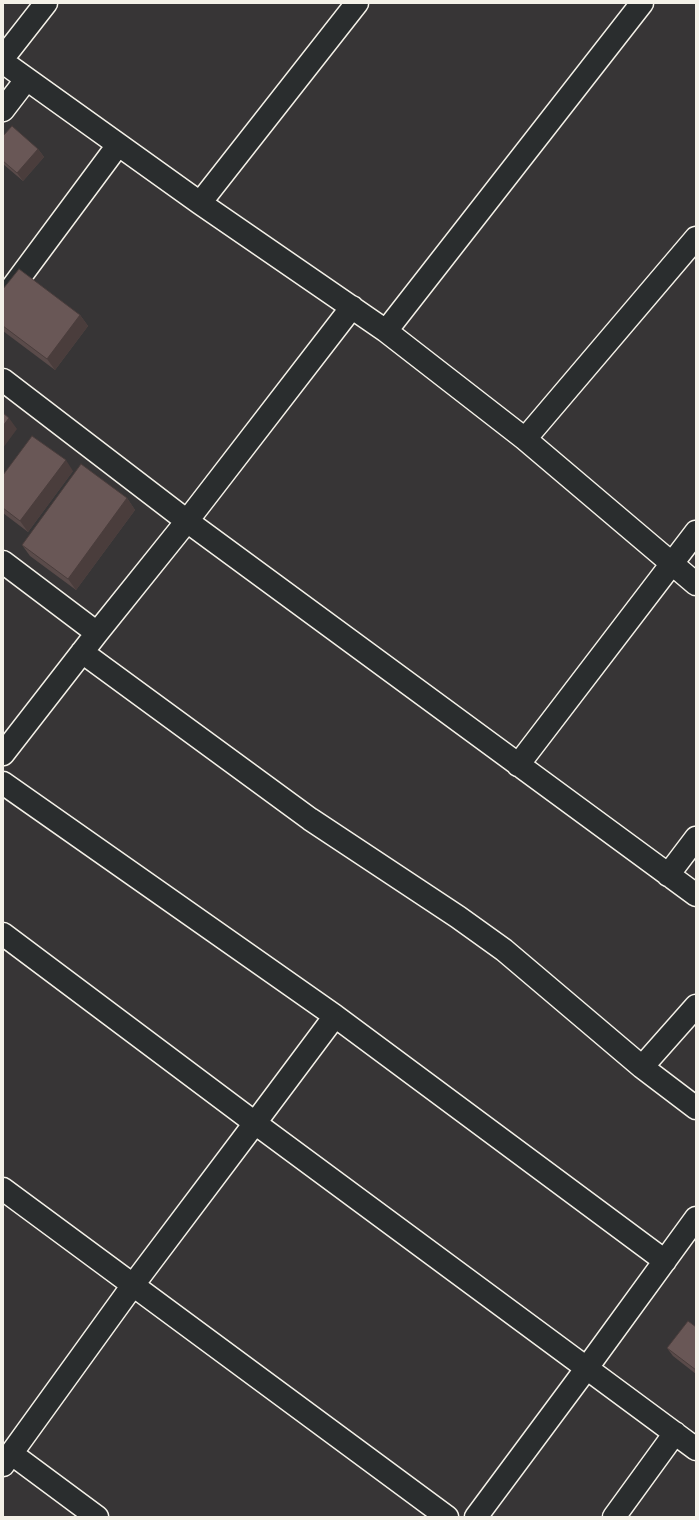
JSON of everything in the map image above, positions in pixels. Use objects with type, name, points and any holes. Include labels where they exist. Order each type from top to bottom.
[{"type":"street","points":[[3,58],[46,3]]},
{"type":"street","points":[[200,203],[357,3]]},
{"type":"street","points":[[386,331],[642,3]]},
{"type":"street","points":[[3,62],[26,80],[200,203],[386,331],[525,439],[696,584]]},
{"type":"street","points":[[3,110],[26,80]]},
{"type":"street","points":[[3,300],[118,145]]},
{"type":"street","points":[[525,439],[696,238]]},
{"type":"street","points":[[3,754],[97,633],[187,521],[352,307]]},
{"type":"street","points":[[3,380],[187,521],[696,895]]},
{"type":"street","points":[[518,765],[696,532]]},
{"type":"street","points":[[3,562],[97,633]]},
{"type":"street","points":[[82,652],[310,819],[458,917],[504,950],[642,1067],[696,1108]]},
{"type":"street","points":[[3,783],[334,1016],[665,1261]]},
{"type":"street","points":[[668,875],[696,838]]},
{"type":"street","points":[[3,934],[586,1369],[696,1449]]},
{"type":"street","points":[[642,1067],[696,1006]]},
{"type":"street","points":[[97,1517],[7,1460],[133,1285],[334,1016]]},
{"type":"street","points":[[3,1189],[447,1517]]},
{"type":"street","points":[[476,1517],[696,1218]]},
{"type":"street","points":[[614,1517],[675,1433]]},
{"type":"building","points":[[12,126],[38,149],[17,173],[3,161],[3,136]]},
{"type":"building","points":[[19,269],[80,315],[47,359],[3,326],[3,289]]},
{"type":"building","points":[[3,413],[9,418],[3,426]]},
{"type":"building","points":[[32,436],[66,460],[20,521],[3,508],[3,475]]},
{"type":"building","points":[[81,464],[127,498],[68,579],[22,545]]},
{"type":"building","points":[[688,1321],[696,1327],[696,1370],[667,1348]]}]
